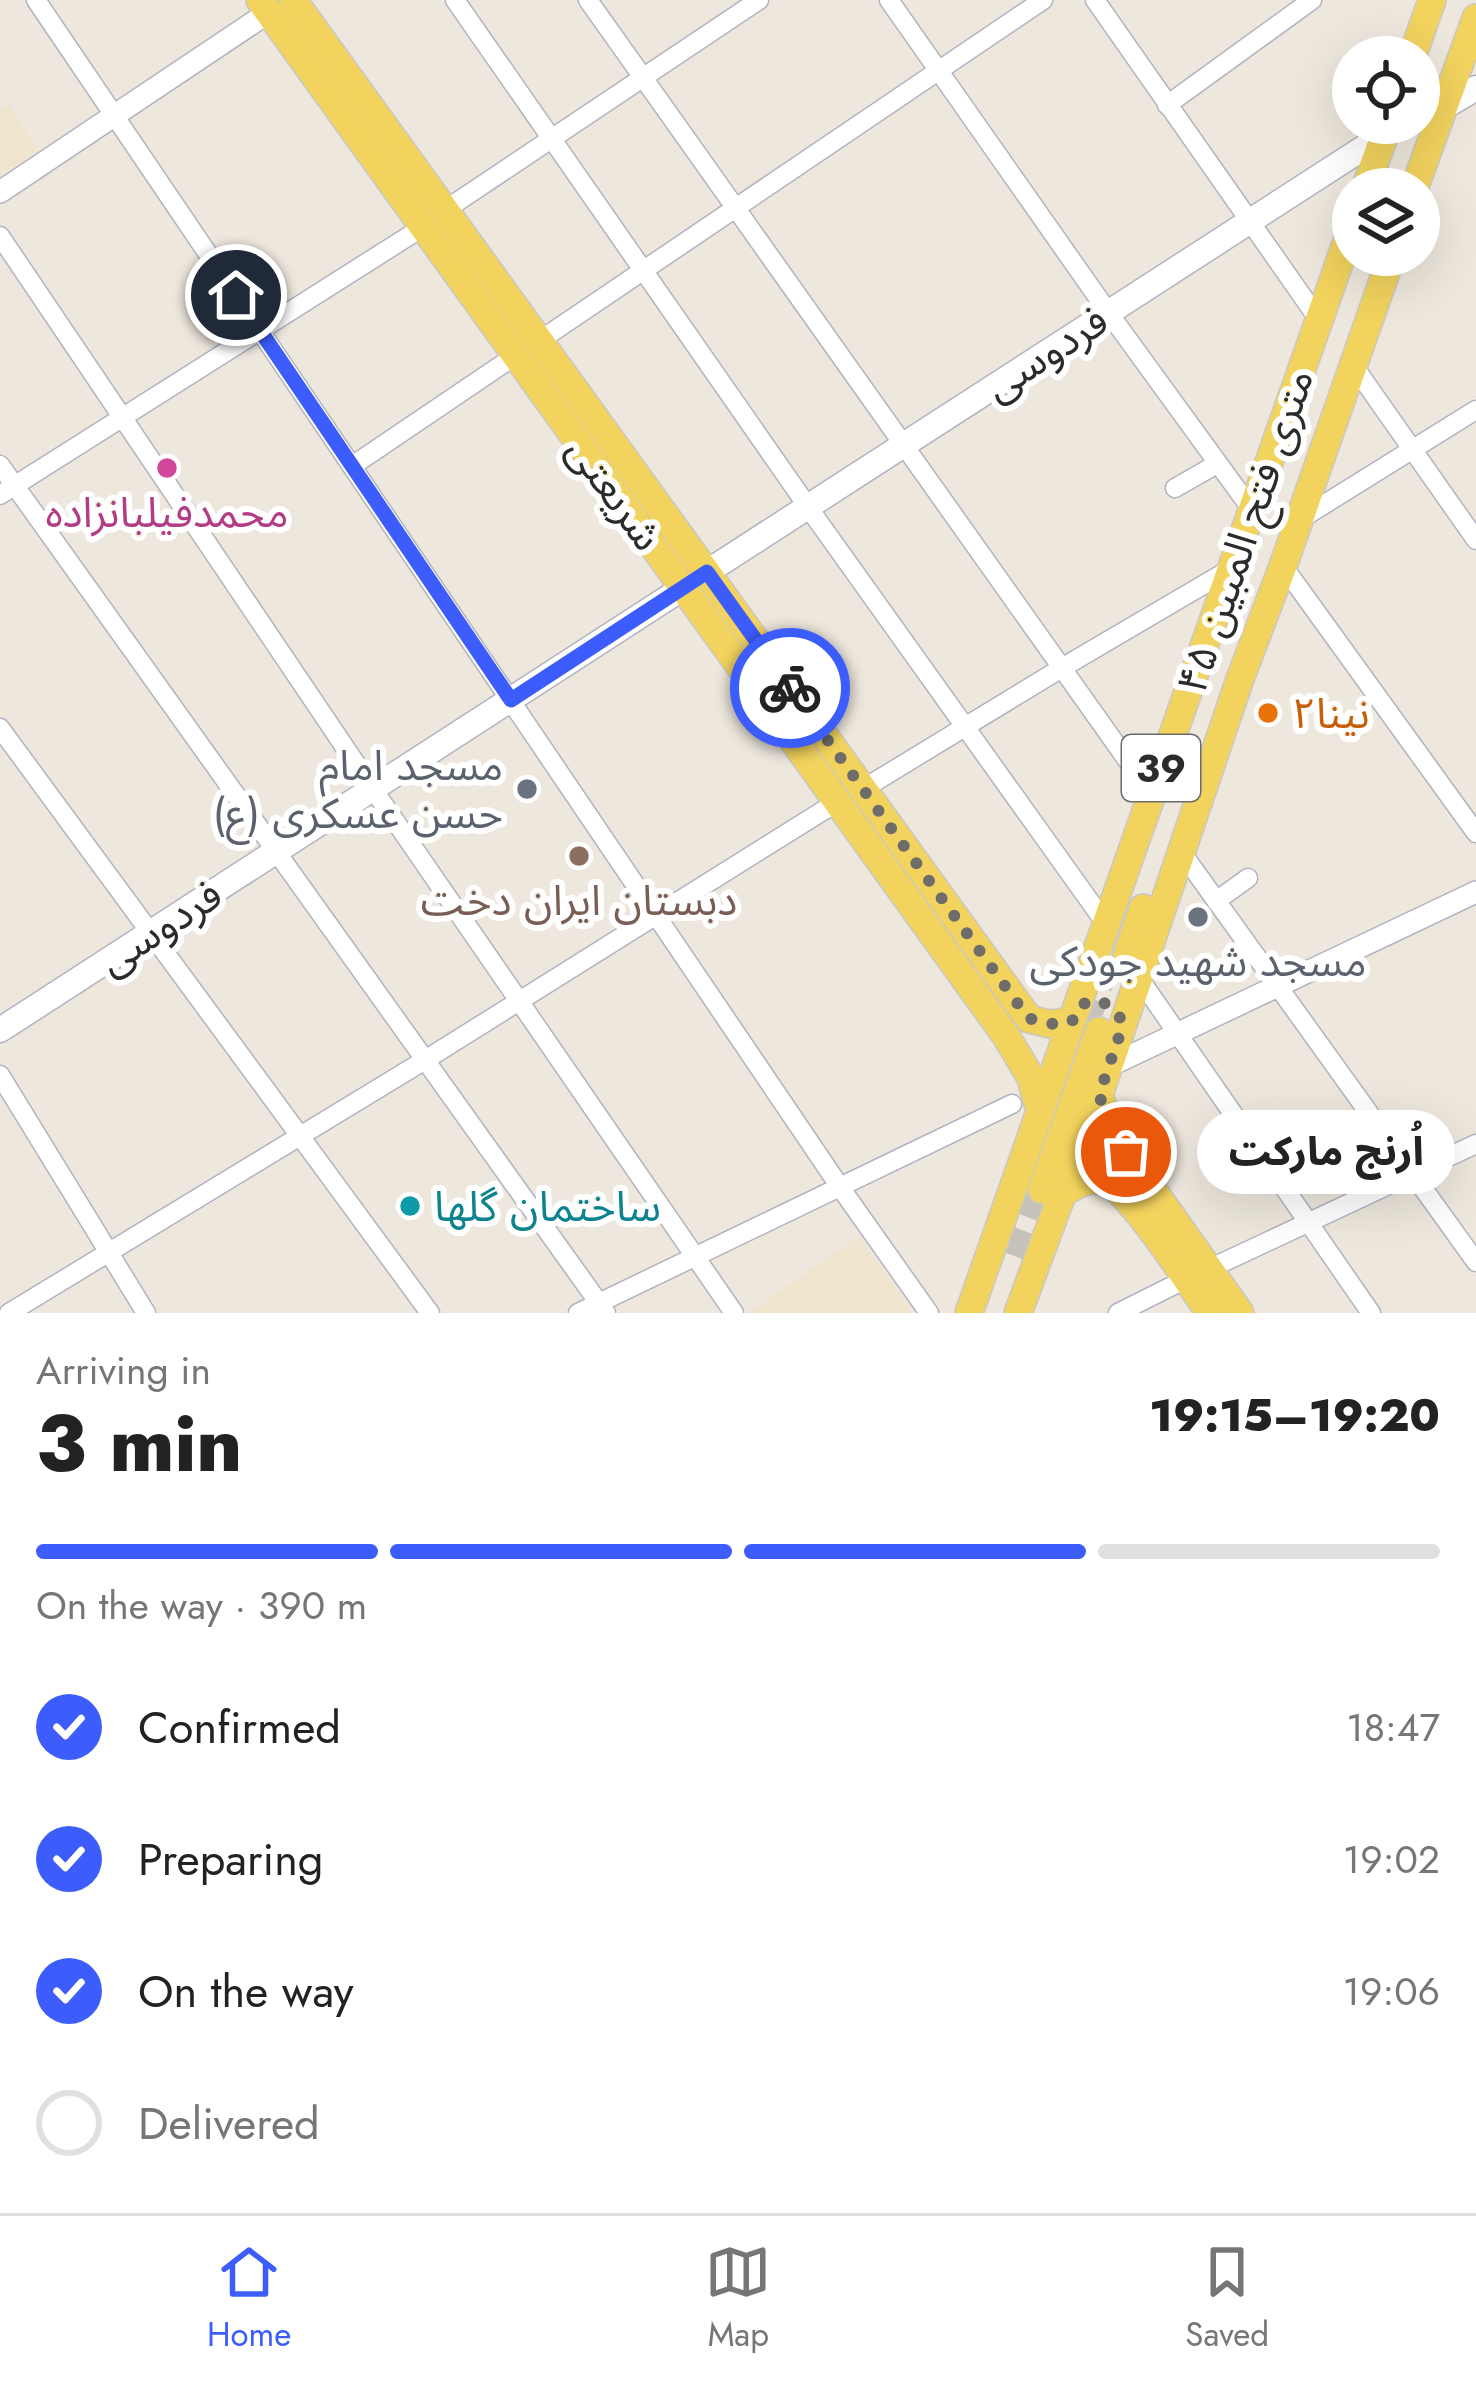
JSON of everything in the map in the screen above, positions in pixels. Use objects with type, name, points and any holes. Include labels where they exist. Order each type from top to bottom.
[{"type":"main road","points":[[1419,36],[1432,0]]},
{"type":"main road","name":"شریعتی","points":[[274,4],[695,580],[863,790],[1017,1027],[1040,1111]]},
{"type":"main road","points":[[1421,168],[1475,26]]},
{"type":"main road","points":[[1442,109],[1476,88]]},
{"type":"main road","name":"فردوسی","points":[[0,1030],[1363,144]]},
{"type":"main road","name":"۴۵ متری فتح المبین","points":[[969,1313],[1012,1255],[1040,1192],[1099,1095],[1109,1066],[1091,1023],[1121,952],[1152,795],[1335,276]]},
{"type":"main road","name":"۴۵ متری فتح المبین","points":[[1018,1313],[1012,1255],[1040,1192],[1040,1111],[1091,1023],[1121,952],[1181,853],[1385,276]]},
{"type":"main road","points":[[1296,386],[1315,385],[1340,404]]},
{"type":"main road","name":"شریعتی","points":[[695,580],[837,802],[1017,1027]]},
{"type":"main road","name":"39","points":[[1121,952],[1188,735],[1198,665]]},
{"type":"main road","name":"39","points":[[1121,952],[1202,741],[1240,679]]},
{"type":"main road","points":[[1017,1027],[1091,1023]]},
{"type":"main road","name":"39","points":[[1040,1192],[1091,1023]]},
{"type":"main road","points":[[1099,1095],[1112,1129],[1197,1274],[1210,1313]]},
{"type":"main road","points":[[1101,1181],[1098,1160],[1115,1149],[1126,1152]]},
{"type":"main road","points":[[1040,1192],[1101,1181],[1115,1187],[1240,1313]]},
{"type":"main road","name":"39","points":[[983,1313],[1012,1255]]},
{"type":"main road","name":"39","points":[[998,1313],[1012,1255]]},
{"type":"street","points":[[36,0],[929,1313]]},
{"type":"street","points":[[455,0],[1371,1313]]},
{"type":"street","points":[[588,0],[1152,795]]},
{"type":"street","points":[[8,491],[434,219],[759,0]]},
{"type":"street","points":[[889,0],[1252,510]]},
{"type":"street","points":[[352,466],[1043,0]]},
{"type":"street","points":[[1095,0],[1319,320]]},
{"type":"street","points":[[1167,105],[1312,0]]},
{"type":"street","points":[[0,192],[274,4]]},
{"type":"street","points":[[0,236],[734,1313]]},
{"type":"street","points":[[1353,365],[1476,540]]},
{"type":"street","points":[[1299,520],[1476,410]]},
{"type":"street","points":[[1175,488],[1217,464]]},
{"type":"street","points":[[0,465],[8,491],[275,852],[602,1308]]},
{"type":"street","points":[[1283,566],[1476,833]]},
{"type":"street","points":[[863,790],[1232,568]]},
{"type":"street","points":[[0,728],[430,1313]]},
{"type":"street","points":[[9,1313],[837,802]]},
{"type":"street","points":[[1181,853],[1476,1262]]},
{"type":"street","points":[[1216,901],[1248,878]]},
{"type":"street","points":[[1109,1066],[1476,892]]},
{"type":"street","points":[[0,1075],[146,1313]]},
{"type":"street","points":[[578,1313],[602,1308],[694,1257],[1012,1104]]},
{"type":"street","points":[[1118,1313],[1476,1144]]},
{"type":"shaded area","points":[[8,104],[38,150],[0,175],[0,109]]},
{"type":"shaded area","points":[[859,1236],[912,1313],[749,1313],[832,1255]]},
{"type":"tunnel","points":[[1085,1025],[1112,949]]},
{"type":"tunnel","points":[[1017,1257],[1042,1190]]},
{"type":"way so far","points":[[790,688],[1028,1018],[1049,1024],[1072,1022],[1082,1002],[1089,1000],[1116,1010],[1122,1028],[1099,1095],[1126,1152]]},
{"type":"place","name":"محمدفيلبانزاده","points":[[167,468]]},
{"type":"place","name":"نینا۲","points":[[1268,713]]},
{"type":"place","name":"مسجد امام حسن عسکری (ع)","points":[[527,789]]},
{"type":"place","name":"دبستان ایران دخت","points":[[579,856]]},
{"type":"place","name":"مسجد شهید جودکی","points":[[1198,917]]},
{"type":"place","name":"اُرنج مارکت","points":[[1126,1152]]},
{"type":"place","name":"ساختمان گلها","points":[[410,1206]]},
{"type":"route","points":[[236,295],[511,700],[707,572],[790,688]]}]
